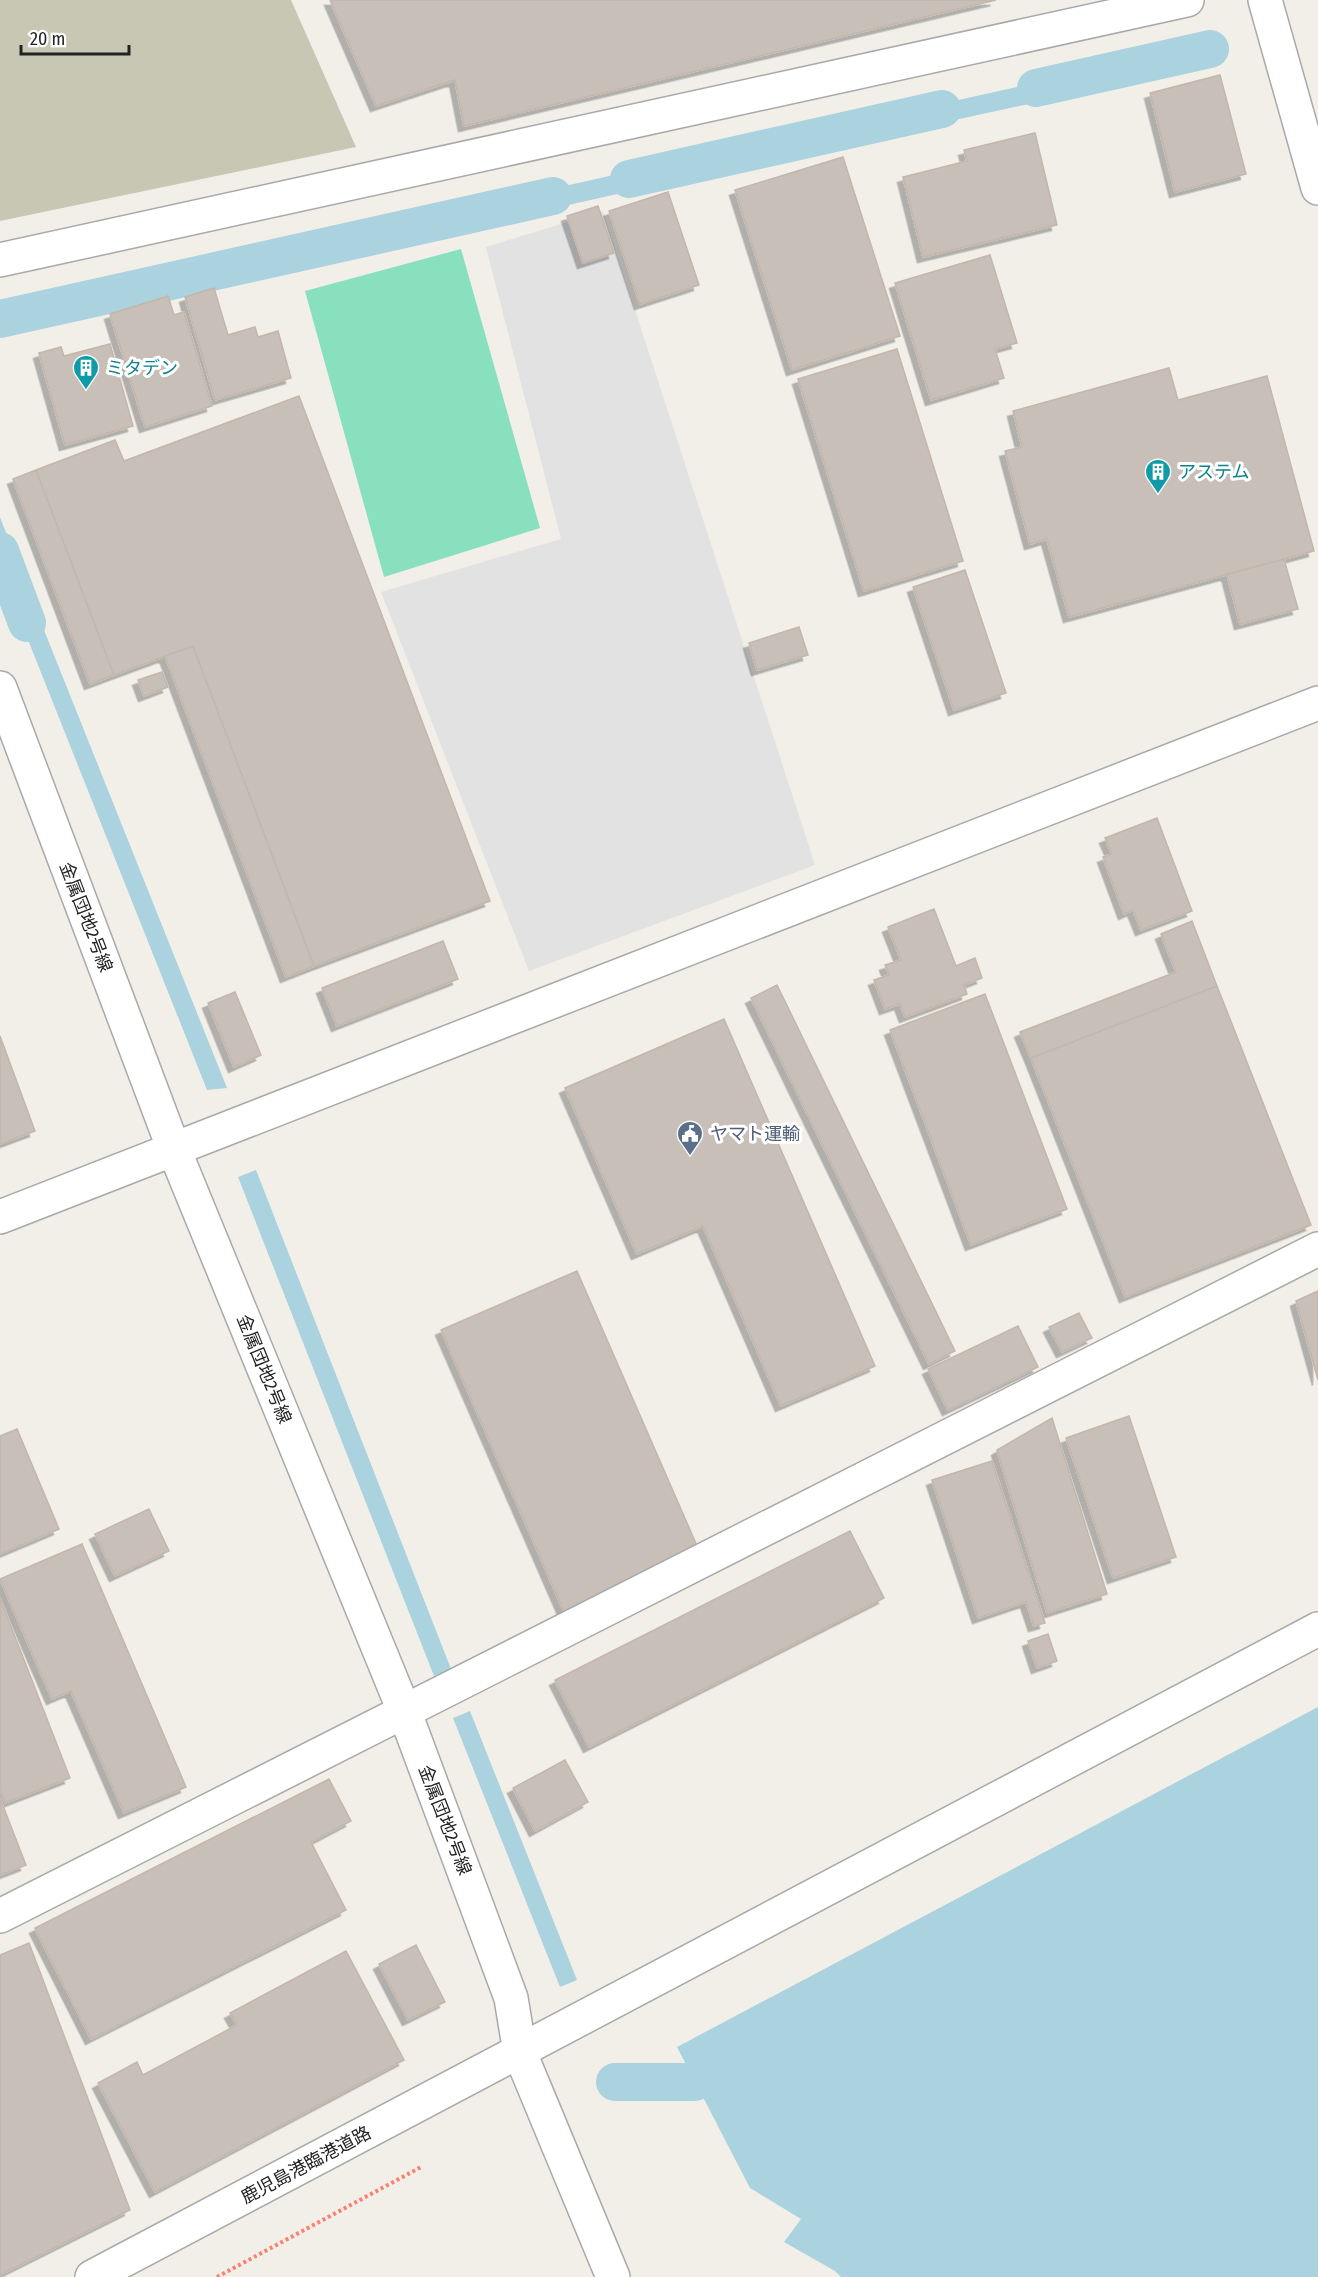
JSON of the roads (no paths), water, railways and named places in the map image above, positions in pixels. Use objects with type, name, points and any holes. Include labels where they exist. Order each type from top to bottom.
[{"type":"street","points":[[0,260],[1187,0]]},
{"type":"street","points":[[1265,0],[1318,188]]},
{"type":"street","name":"金属団地2号線","points":[[0,688],[173,1147],[405,1713],[511,1998],[520,2053],[613,2277]]},
{"type":"street","points":[[0,1217],[173,1147],[260,1117],[1318,703]]},
{"type":"street","points":[[0,1916],[1318,1249]]},
{"type":"street","name":"鹿児島港臨港道路","points":[[92,2277],[520,2053],[1318,1629]]},
{"type":"water","points":[[1206,44],[1212,65],[1143,82],[1137,61]]},
{"type":"water","points":[[1085,72],[1089,91],[895,133],[891,115]]},
{"type":"water","points":[[845,124],[849,142],[728,172],[723,154]]},
{"type":"water","points":[[676,161],[680,180],[506,219],[502,200]]},
{"type":"water","points":[[461,205],[465,226],[381,245],[376,224]]},
{"type":"water","points":[[342,236],[347,257],[263,275],[258,254]]},
{"type":"water","points":[[63,298],[68,314],[0,329],[0,312]]},
{"type":"water","points":[[0,517],[11,546],[0,550]]},
{"type":"water","points":[[20,570],[227,1088],[207,1090],[3,577]]},
{"type":"water","points":[[256,1170],[451,1669],[434,1676],[238,1177]]},
{"type":"water","points":[[1318,1707],[1318,2277],[841,2277],[835,2271],[784,2242],[801,2219],[750,2188],[677,2047]]},
{"type":"water","points":[[470,1711],[577,1980],[560,1987],[453,1718]]},
{"type":"waterway","points":[[1036,88],[1210,49]]},
{"type":"waterway","points":[[629,179],[942,109]]},
{"type":"waterway","points":[[0,319],[553,196]]},
{"type":"waterway","points":[[0,551],[27,623]]},
{"type":"waterway","points":[[615,2082],[695,2082]]},
{"type":"place","name":"ミタデン","points":[[86,391]]},
{"type":"place","name":"アステム","points":[[1158,495]]},
{"type":"place","name":"ヤマト運輸","points":[[690,1157]]}]
